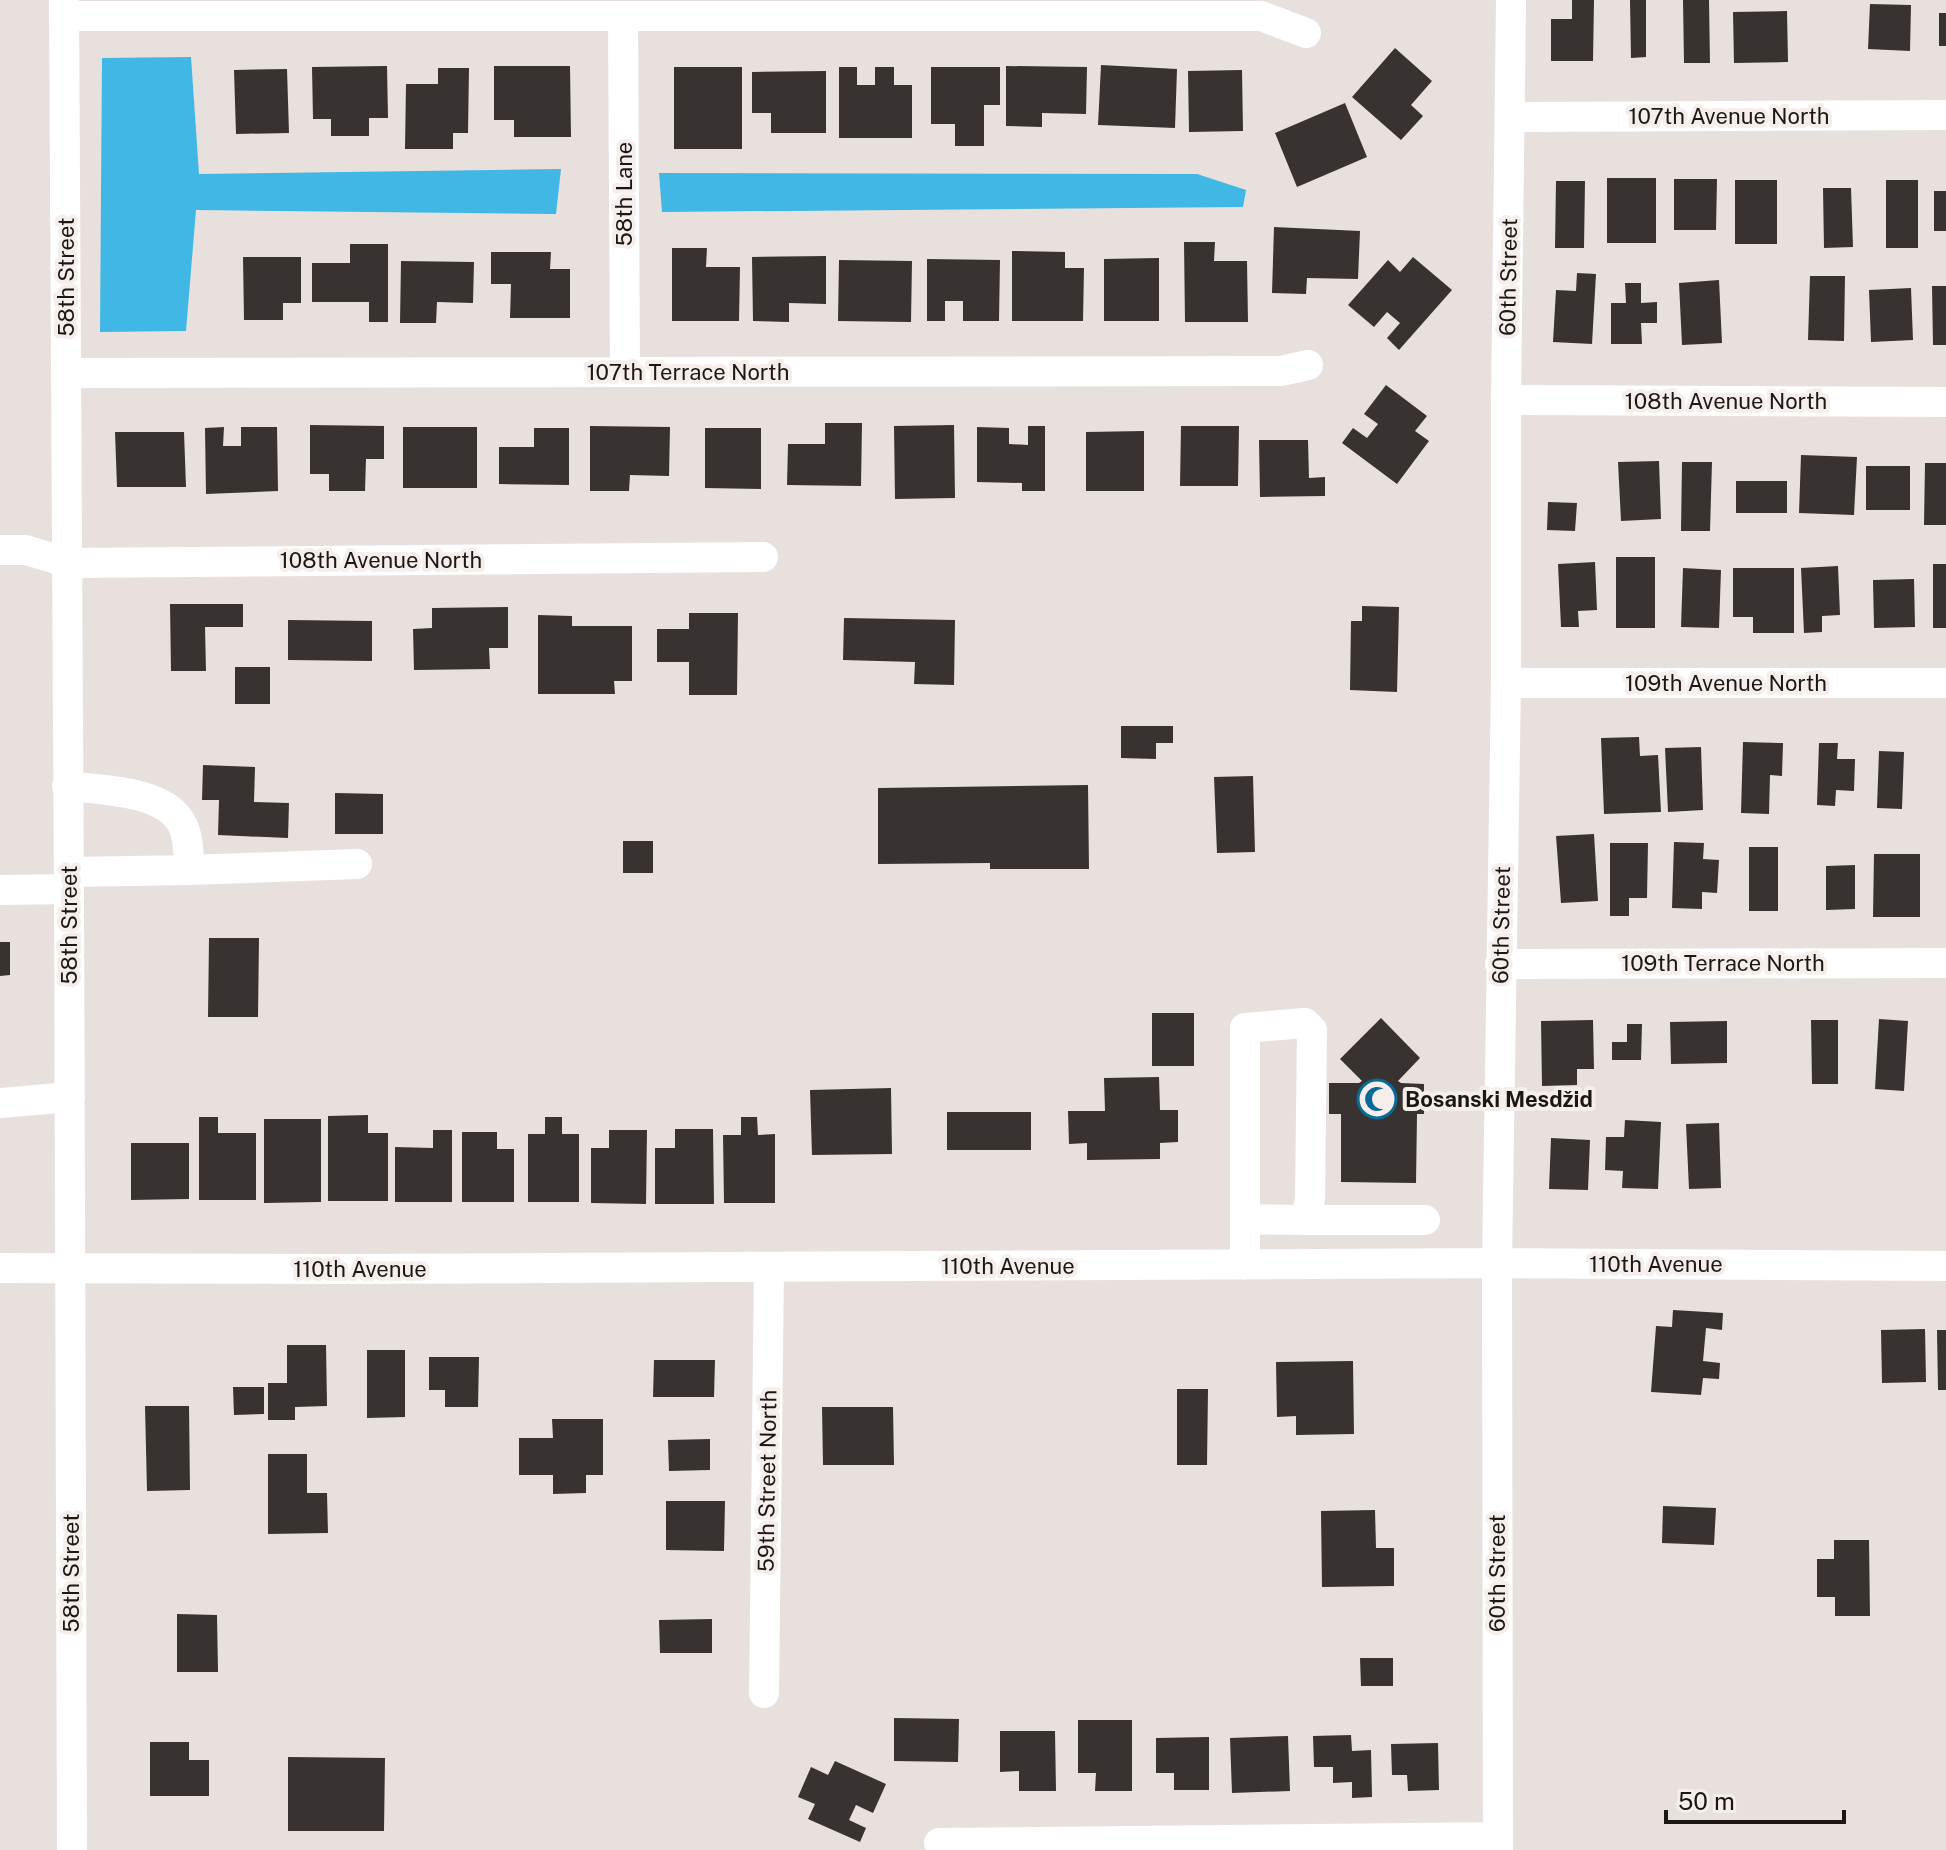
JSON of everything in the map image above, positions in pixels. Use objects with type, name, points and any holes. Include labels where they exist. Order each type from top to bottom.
[{"type":"street","name":"60th Street","points":[[1498,1843],[1497,1263],[1506,683],[1511,0]]},
{"type":"street","points":[[64,8],[623,16],[1261,16],[1306,33]]},
{"type":"street","name":"58th Street","points":[[64,8],[69,563],[67,786],[72,1850]]},
{"type":"street","name":"58th Lane","points":[[623,16],[625,372]]},
{"type":"street","name":"107th Avenue North","points":[[1511,117],[1946,115]]},
{"type":"street","name":"107th Terrace North","points":[[67,373],[1281,371],[1308,365]]},
{"type":"street","name":"108th Avenue North","points":[[1506,400],[1946,402]]},
{"type":"street","name":"108th Avenue North","points":[[0,550],[26,550],[69,563],[763,557]]},
{"type":"street","name":"109th Avenue North","points":[[1506,683],[1946,683]]},
{"type":"street","points":[[67,786],[154,799],[182,822],[190,870]]},
{"type":"street","points":[[0,890],[69,880],[190,870],[357,864]]},
{"type":"street","name":"109th Terrace North","points":[[1500,964],[1946,963]]},
{"type":"street","points":[[1245,1265],[1245,1028],[1305,1023],[1312,1030],[1310,1199],[1306,1220]]},
{"type":"street","points":[[0,1103],[70,1097]]},
{"type":"street","points":[[1245,1219],[1425,1220]]},
{"type":"street","name":"110th Avenue","points":[[0,1268],[769,1268],[1497,1263],[1946,1266]]},
{"type":"street","name":"59th Street North","points":[[764,1693],[769,1268]]},
{"type":"street","points":[[939,1843],[1498,1843]]},
{"type":"water","points":[[191,57],[199,174],[561,169],[556,214],[196,210],[186,331],[100,332],[102,58]]},
{"type":"water","points":[[659,173],[1197,174],[1246,190],[1243,207],[662,212]]},
{"type":"building","points":[[1572,0],[1594,0],[1593,61],[1551,61],[1551,19],[1572,19]]},
{"type":"building","points":[[1630,0],[1646,0],[1646,57],[1631,58]]},
{"type":"building","points":[[1683,0],[1709,0],[1710,63],[1684,63]]},
{"type":"building","points":[[1870,4],[1911,5],[1910,51],[1868,49]]},
{"type":"building","points":[[1787,11],[1788,62],[1734,63],[1733,12]]},
{"type":"building","points":[[1939,13],[1946,13],[1946,46],[1939,46]]},
{"type":"building","points":[[1395,48],[1432,81],[1411,105],[1423,116],[1401,140],[1352,97]]},
{"type":"building","points":[[1101,65],[1177,69],[1175,128],[1098,125]]},
{"type":"building","points":[[387,66],[388,118],[369,118],[369,136],[331,136],[331,119],[313,119],[312,67]]},
{"type":"building","points":[[494,66],[570,66],[571,137],[514,137],[514,120],[494,120]]},
{"type":"building","points":[[1006,66],[1087,67],[1086,114],[1042,113],[1042,127],[1006,126]]},
{"type":"building","points":[[674,67],[742,67],[742,149],[674,149]]},
{"type":"building","points":[[839,67],[857,67],[857,85],[875,85],[875,67],[894,67],[894,85],[912,85],[912,138],[839,138]]},
{"type":"building","points":[[931,67],[1000,67],[1000,105],[984,105],[984,146],[955,146],[955,124],[931,124]]},
{"type":"building","points":[[438,68],[469,68],[468,133],[453,133],[453,149],[405,149],[406,84],[438,84]]},
{"type":"building","points":[[287,69],[289,133],[236,134],[234,70]]},
{"type":"building","points":[[1242,70],[1243,131],[1189,132],[1188,71]]},
{"type":"building","points":[[826,71],[826,133],[771,133],[771,113],[752,113],[752,72]]},
{"type":"building","points":[[1345,103],[1367,157],[1297,187],[1275,133]]},
{"type":"building","points":[[1607,178],[1656,178],[1656,243],[1607,243]]},
{"type":"building","points":[[1674,179],[1717,179],[1716,230],[1674,230]]},
{"type":"building","points":[[1735,180],[1777,180],[1777,244],[1735,244]]},
{"type":"building","points":[[1886,180],[1918,180],[1918,248],[1886,248]]},
{"type":"building","points":[[1556,181],[1585,181],[1584,248],[1555,248]]},
{"type":"building","points":[[1823,188],[1851,188],[1853,247],[1824,248]]},
{"type":"building","points":[[1934,191],[1946,191],[1946,231],[1934,231]]},
{"type":"building","points":[[1274,227],[1360,231],[1358,279],[1307,278],[1306,294],[1272,293]]},
{"type":"building","points":[[1184,242],[1215,242],[1214,261],[1247,261],[1248,322],[1185,322]]},
{"type":"building","points":[[350,244],[388,244],[388,322],[369,322],[369,302],[312,302],[312,263],[350,263]]},
{"type":"building","points":[[672,248],[707,248],[706,267],[740,267],[739,321],[672,321]]},
{"type":"building","points":[[1012,251],[1065,252],[1065,268],[1084,268],[1083,321],[1012,321]]},
{"type":"building","points":[[491,252],[551,252],[550,269],[570,269],[570,318],[510,318],[511,284],[491,284]]},
{"type":"building","points":[[826,256],[826,304],[789,303],[789,322],[753,321],[752,257]]},
{"type":"building","points":[[243,257],[301,257],[301,303],[283,303],[283,320],[244,320]]},
{"type":"building","points":[[1413,257],[1452,290],[1399,350],[1387,338],[1400,323],[1387,312],[1374,327],[1348,305],[1388,260],[1400,272]]},
{"type":"building","points":[[1159,258],[1159,321],[1104,321],[1104,259]]},
{"type":"building","points":[[927,259],[1000,260],[999,321],[963,321],[963,301],[945,301],[945,321],[927,321]]},
{"type":"building","points":[[839,260],[912,261],[911,322],[838,321]]},
{"type":"building","points":[[401,261],[474,262],[473,303],[437,302],[436,323],[400,323]]},
{"type":"building","points":[[1577,273],[1596,274],[1592,344],[1553,342],[1556,290],[1576,291]]},
{"type":"building","points":[[1810,276],[1845,276],[1844,341],[1808,340]]},
{"type":"building","points":[[1719,280],[1722,343],[1682,345],[1679,283]]},
{"type":"building","points":[[1625,283],[1641,283],[1641,303],[1657,302],[1657,323],[1641,323],[1642,344],[1611,344],[1611,303],[1626,303]]},
{"type":"building","points":[[1932,286],[1946,286],[1946,345],[1933,345]]},
{"type":"building","points":[[1911,288],[1913,340],[1871,342],[1869,290]]},
{"type":"building","points":[[1386,385],[1427,416],[1415,431],[1429,441],[1397,484],[1342,443],[1353,428],[1367,438],[1378,424],[1364,414]]},
{"type":"building","points":[[825,423],[862,423],[861,486],[787,485],[788,444],[825,444]]},
{"type":"building","points":[[310,425],[384,426],[384,459],[366,459],[365,491],[329,491],[329,474],[310,474]]},
{"type":"building","points":[[954,425],[955,498],[895,499],[894,426]]},
{"type":"building","points":[[590,426],[670,427],[669,476],[630,475],[629,491],[590,491]]},
{"type":"building","points":[[1028,426],[1045,426],[1045,491],[1022,491],[1022,483],[977,482],[977,427],[1009,428],[1009,444],[1028,445]]},
{"type":"building","points":[[1181,426],[1239,426],[1238,486],[1180,486]]},
{"type":"building","points":[[224,427],[223,446],[241,446],[241,427],[277,427],[278,491],[206,494],[205,428]]},
{"type":"building","points":[[403,427],[477,427],[477,488],[403,488]]},
{"type":"building","points":[[534,428],[569,428],[569,485],[499,484],[499,447],[534,447]]},
{"type":"building","points":[[705,428],[761,428],[761,489],[705,488]]},
{"type":"building","points":[[1144,431],[1144,491],[1086,491],[1086,432]]},
{"type":"building","points":[[115,432],[184,432],[186,487],[117,487]]},
{"type":"building","points":[[1259,440],[1308,440],[1309,478],[1325,477],[1325,496],[1260,497]]},
{"type":"building","points":[[1801,455],[1857,457],[1854,515],[1799,513]]},
{"type":"building","points":[[1659,461],[1661,519],[1621,521],[1618,462]]},
{"type":"building","points":[[1682,462],[1712,462],[1710,531],[1681,531]]},
{"type":"building","points":[[1925,463],[1946,463],[1946,525],[1924,525]]},
{"type":"building","points":[[1866,466],[1910,466],[1910,510],[1866,510]]},
{"type":"building","points":[[1736,481],[1787,481],[1787,513],[1736,513]]},
{"type":"building","points":[[1548,502],[1577,503],[1575,531],[1547,530]]},
{"type":"building","points":[[1616,557],[1655,557],[1655,628],[1616,628]]},
{"type":"building","points":[[1595,562],[1597,610],[1578,611],[1579,627],[1561,627],[1558,564]]},
{"type":"building","points":[[1933,564],[1946,564],[1946,628],[1933,628]]},
{"type":"building","points":[[1838,566],[1840,615],[1822,616],[1822,632],[1804,633],[1801,568]]},
{"type":"building","points":[[1683,568],[1721,570],[1719,628],[1681,627]]},
{"type":"building","points":[[1733,568],[1794,568],[1794,633],[1753,633],[1753,617],[1733,617]]},
{"type":"building","points":[[1914,579],[1915,627],[1874,628],[1873,580]]},
{"type":"building","points":[[170,604],[243,604],[243,627],[205,627],[206,671],[171,671]]},
{"type":"building","points":[[1362,606],[1399,607],[1397,692],[1350,690],[1351,621],[1362,621]]},
{"type":"building","points":[[508,607],[508,648],[489,648],[490,669],[414,670],[413,629],[432,628],[432,608]]},
{"type":"building","points":[[689,613],[738,613],[737,695],[689,695],[689,662],[657,662],[657,629],[689,629]]},
{"type":"building","points":[[538,615],[572,616],[572,626],[632,626],[632,681],[614,681],[615,694],[538,694]]},
{"type":"building","points":[[844,618],[955,620],[954,685],[914,684],[915,662],[843,660]]},
{"type":"building","points":[[288,620],[372,621],[372,661],[288,660]]},
{"type":"building","points":[[235,667],[270,667],[270,704],[235,704]]},
{"type":"building","points":[[1121,726],[1173,726],[1173,743],[1156,743],[1156,759],[1121,758]]},
{"type":"building","points":[[1639,737],[1640,756],[1658,755],[1661,812],[1604,814],[1601,738]]},
{"type":"building","points":[[1743,742],[1783,743],[1782,776],[1770,775],[1769,814],[1741,813]]},
{"type":"building","points":[[1819,743],[1838,743],[1837,759],[1855,759],[1854,791],[1836,790],[1835,806],[1817,805]]},
{"type":"building","points":[[1701,747],[1703,810],[1668,812],[1665,748]]},
{"type":"building","points":[[1879,751],[1904,752],[1902,809],[1877,808]]},
{"type":"building","points":[[203,765],[255,767],[254,802],[289,803],[288,838],[218,835],[219,800],[202,800]]},
{"type":"building","points":[[1253,776],[1255,852],[1217,853],[1214,777]]},
{"type":"building","points":[[1088,785],[1089,869],[990,869],[990,863],[878,864],[878,788]]},
{"type":"building","points":[[335,793],[383,794],[383,834],[335,834]]},
{"type":"building","points":[[1594,834],[1598,901],[1561,903],[1556,836]]},
{"type":"building","points":[[623,841],[653,841],[653,873],[623,873]]},
{"type":"building","points":[[1674,842],[1704,843],[1703,859],[1719,860],[1717,893],[1702,892],[1702,909],[1672,908]]},
{"type":"building","points":[[1610,843],[1648,843],[1647,898],[1629,898],[1629,916],[1610,916]]},
{"type":"building","points":[[1749,847],[1778,847],[1778,911],[1749,911]]},
{"type":"building","points":[[1874,854],[1920,854],[1920,917],[1873,917]]},
{"type":"building","points":[[1855,865],[1855,909],[1826,910],[1826,866]]},
{"type":"building","points":[[209,938],[259,938],[258,1017],[208,1017]]},
{"type":"building","points":[[0,942],[10,942],[10,975],[0,976]]},
{"type":"building","points":[[1152,1013],[1194,1013],[1194,1066],[1152,1066]]},
{"type":"building","name":"Bosanski Mesdžid","points":[[1381,1018],[1420,1058],[1398,1081],[1424,1084],[1424,1114],[1417,1114],[1416,1183],[1341,1182],[1341,1114],[1329,1114],[1329,1083],[1362,1081],[1340,1059]]},
{"type":"building","points":[[1879,1019],[1908,1021],[1904,1091],[1875,1089]]},
{"type":"building","points":[[1593,1020],[1594,1069],[1577,1069],[1577,1085],[1542,1086],[1541,1021]]},
{"type":"building","points":[[1811,1020],[1838,1020],[1838,1084],[1812,1084]]},
{"type":"building","points":[[1727,1021],[1727,1063],[1671,1064],[1670,1022]]},
{"type":"building","points":[[1627,1024],[1642,1024],[1641,1060],[1612,1060],[1612,1042],[1627,1042]]},
{"type":"building","points":[[1159,1077],[1160,1110],[1178,1110],[1178,1142],[1160,1143],[1160,1159],[1087,1160],[1087,1143],[1069,1144],[1068,1111],[1105,1111],[1104,1078]]},
{"type":"building","points":[[891,1088],[892,1154],[812,1155],[810,1090]]},
{"type":"building","points":[[947,1112],[1031,1112],[1031,1150],[947,1150]]},
{"type":"building","points":[[368,1115],[368,1133],[388,1133],[388,1201],[328,1201],[328,1116]]},
{"type":"building","points":[[199,1117],[218,1117],[218,1133],[256,1133],[256,1200],[199,1200]]},
{"type":"building","points":[[545,1117],[562,1117],[562,1134],[579,1134],[579,1202],[528,1202],[528,1134],[545,1134]]},
{"type":"building","points":[[741,1117],[757,1117],[758,1135],[775,1134],[775,1203],[724,1203],[723,1135],[741,1135]]},
{"type":"building","points":[[264,1119],[321,1119],[321,1202],[264,1203]]},
{"type":"building","points":[[1625,1120],[1661,1122],[1658,1189],[1622,1188],[1623,1171],[1605,1170],[1606,1137],[1624,1137]]},
{"type":"building","points":[[1719,1123],[1721,1188],[1689,1189],[1686,1124]]},
{"type":"building","points":[[675,1129],[713,1129],[714,1204],[655,1204],[655,1148],[675,1148]]},
{"type":"building","points":[[433,1130],[452,1130],[452,1202],[395,1202],[395,1147],[433,1148]]},
{"type":"building","points":[[609,1130],[647,1130],[646,1204],[591,1203],[591,1148],[609,1148]]},
{"type":"building","points":[[462,1132],[497,1132],[497,1149],[514,1149],[514,1202],[462,1202]]},
{"type":"building","points":[[1551,1138],[1590,1140],[1588,1190],[1549,1189]]},
{"type":"building","points":[[131,1143],[189,1143],[189,1199],[131,1200]]},
{"type":"building","points":[[1673,1310],[1723,1313],[1722,1330],[1706,1328],[1703,1361],[1720,1363],[1719,1379],[1703,1378],[1701,1395],[1651,1392],[1656,1326],[1672,1327]]},
{"type":"building","points":[[1925,1329],[1926,1382],[1882,1383],[1881,1330]]},
{"type":"building","points":[[1937,1330],[1946,1330],[1946,1390],[1938,1390]]},
{"type":"building","points":[[287,1345],[326,1345],[327,1406],[295,1407],[295,1420],[268,1420],[268,1383],[287,1383]]},
{"type":"building","points":[[367,1350],[405,1350],[405,1417],[367,1418]]},
{"type":"building","points":[[429,1357],[479,1357],[478,1407],[445,1407],[445,1390],[429,1390]]},
{"type":"building","points":[[654,1360],[715,1360],[714,1397],[653,1397]]},
{"type":"building","points":[[1353,1361],[1354,1434],[1296,1435],[1296,1416],[1277,1417],[1276,1362]]},
{"type":"building","points":[[233,1387],[264,1387],[264,1414],[234,1415]]},
{"type":"building","points":[[1177,1389],[1208,1389],[1207,1465],[1177,1465]]},
{"type":"building","points":[[145,1406],[189,1406],[190,1490],[147,1491]]},
{"type":"building","points":[[822,1407],[893,1407],[894,1465],[823,1465]]},
{"type":"building","points":[[552,1419],[603,1419],[603,1475],[586,1475],[586,1493],[553,1494],[553,1475],[519,1475],[519,1438],[553,1438]]},
{"type":"building","points":[[710,1439],[710,1470],[669,1471],[668,1440]]},
{"type":"building","points":[[268,1454],[307,1454],[307,1493],[327,1493],[328,1533],[268,1534]]},
{"type":"building","points":[[666,1501],[725,1501],[724,1551],[666,1550]]},
{"type":"building","points":[[1663,1506],[1716,1508],[1714,1545],[1662,1543]]},
{"type":"building","points":[[1375,1510],[1376,1548],[1394,1548],[1394,1586],[1322,1587],[1321,1511]]},
{"type":"building","points":[[1834,1540],[1869,1540],[1870,1616],[1835,1616],[1835,1597],[1817,1597],[1817,1559],[1834,1559]]},
{"type":"building","points":[[177,1614],[217,1615],[218,1672],[177,1672]]},
{"type":"building","points":[[712,1619],[712,1653],[660,1653],[659,1620]]},
{"type":"building","points":[[1360,1658],[1393,1658],[1393,1686],[1361,1686]]},
{"type":"building","points":[[894,1718],[959,1719],[958,1762],[894,1761]]},
{"type":"building","points":[[1078,1720],[1132,1720],[1132,1791],[1095,1791],[1096,1773],[1078,1773]]},
{"type":"building","points":[[1000,1731],[1055,1731],[1056,1791],[1019,1791],[1019,1771],[1000,1772]]},
{"type":"building","points":[[1351,1735],[1352,1751],[1371,1750],[1372,1797],[1352,1798],[1352,1782],[1333,1783],[1333,1767],[1314,1767],[1313,1736]]},
{"type":"building","points":[[1288,1736],[1290,1791],[1232,1793],[1230,1738]]},
{"type":"building","points":[[1209,1737],[1209,1790],[1174,1790],[1174,1773],[1156,1773],[1156,1738]]},
{"type":"building","points":[[150,1742],[189,1742],[189,1760],[209,1760],[209,1796],[150,1796]]},
{"type":"building","points":[[1438,1743],[1439,1790],[1408,1791],[1407,1775],[1392,1775],[1391,1744]]},
{"type":"building","points":[[288,1757],[385,1758],[384,1831],[288,1831]]},
{"type":"building","points":[[835,1761],[886,1784],[873,1813],[856,1805],[849,1820],[866,1828],[860,1842],[808,1819],[815,1804],[798,1797],[811,1767],[828,1775]]},
{"type":"place","name":"Bosanski Mesdžid","points":[[1377,1099]]}]
